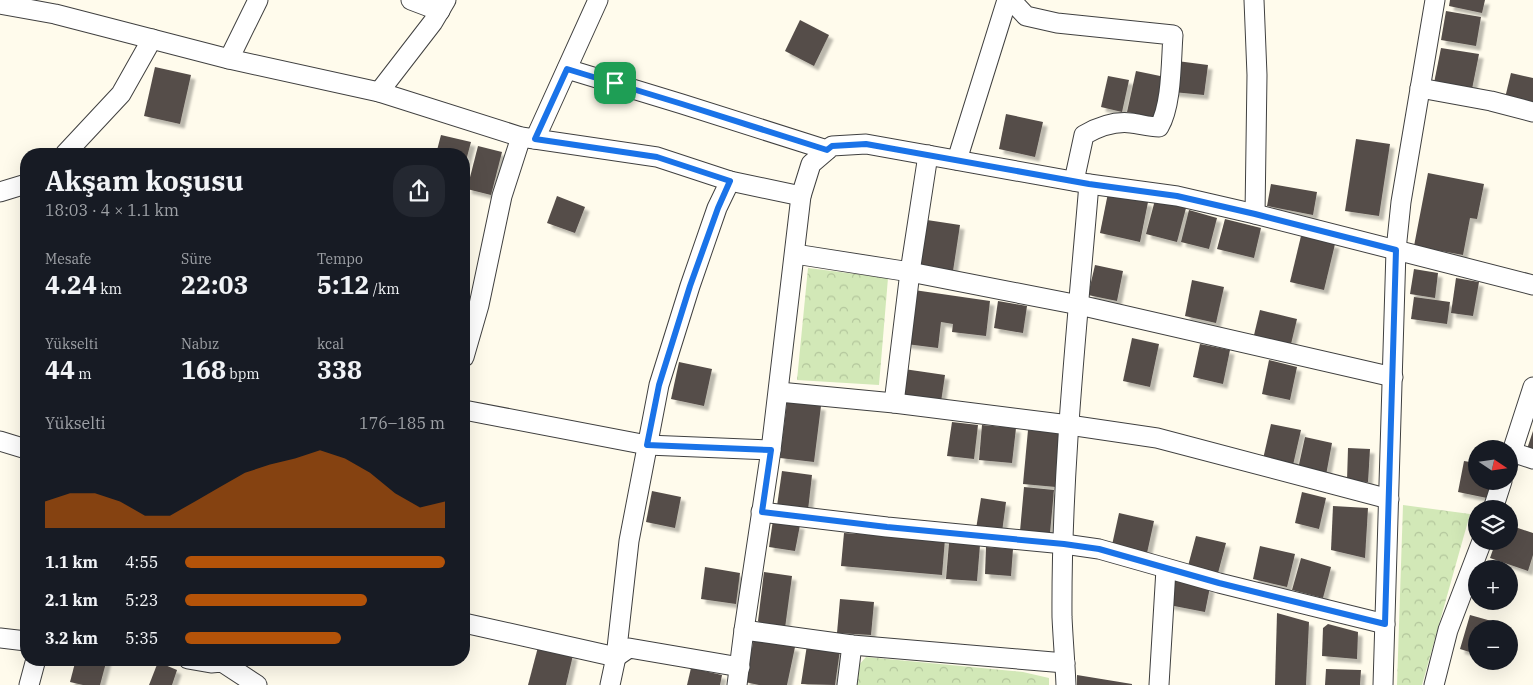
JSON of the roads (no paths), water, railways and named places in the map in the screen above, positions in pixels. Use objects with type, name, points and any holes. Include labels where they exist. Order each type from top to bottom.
[{"type":"street","points":[[229,59],[258,0]]},
{"type":"street","points":[[379,92],[433,22],[443,6],[411,0]]},
{"type":"street","points":[[470,316],[472,302],[502,196],[528,138],[567,69],[598,0]]},
{"type":"street","points":[[957,160],[1009,0],[1026,16],[1057,23],[1173,35],[1170,88],[1163,120],[1159,127],[1114,123],[1084,135],[1081,183],[1079,305],[1069,425],[1064,544],[1062,618],[1066,685]]},
{"type":"street","points":[[1254,0],[1257,74],[1255,214]]},
{"type":"street","points":[[1383,685],[1396,250],[1401,202],[1435,0]]},
{"type":"street","points":[[0,4],[55,14],[229,59],[379,92],[528,138],[657,157],[730,181],[801,196]]},
{"type":"street","points":[[71,148],[121,94],[152,40]]},
{"type":"street","points":[[567,69],[827,150]]},
{"type":"street","points":[[1420,88],[1491,101],[1533,112]]},
{"type":"street","points":[[470,624],[616,657],[629,648],[738,676],[779,392],[801,196],[811,164],[832,146],[866,144],[1081,183],[1177,196],[1533,285]]},
{"type":"street","points":[[894,403],[910,272],[928,155]]},
{"type":"street","points":[[610,685],[616,657],[629,541],[659,385],[714,216],[730,181]]},
{"type":"street","points":[[0,192],[20,186]]},
{"type":"street","points":[[795,254],[910,272],[1079,305],[1393,377]]},
{"type":"street","points":[[1515,440],[1533,387]]},
{"type":"street","points":[[779,392],[894,403],[1157,438],[1389,500]]},
{"type":"street","points":[[470,411],[647,445],[771,450]]},
{"type":"street","points":[[0,442],[20,447]]},
{"type":"street","points":[[1518,457],[1533,459]]},
{"type":"street","points":[[762,512],[1099,549],[1166,569],[1385,624]]},
{"type":"street","points":[[1434,685],[1448,630],[1479,550]]},
{"type":"street","points":[[1159,685],[1166,569]]},
{"type":"street","points":[[744,630],[852,645],[1065,663]]},
{"type":"street","points":[[0,638],[20,640]]},
{"type":"street","points":[[847,685],[852,645]]},
{"type":"street","points":[[28,685],[34,666]]},
{"type":"street","points":[[230,666],[257,685]]}]
